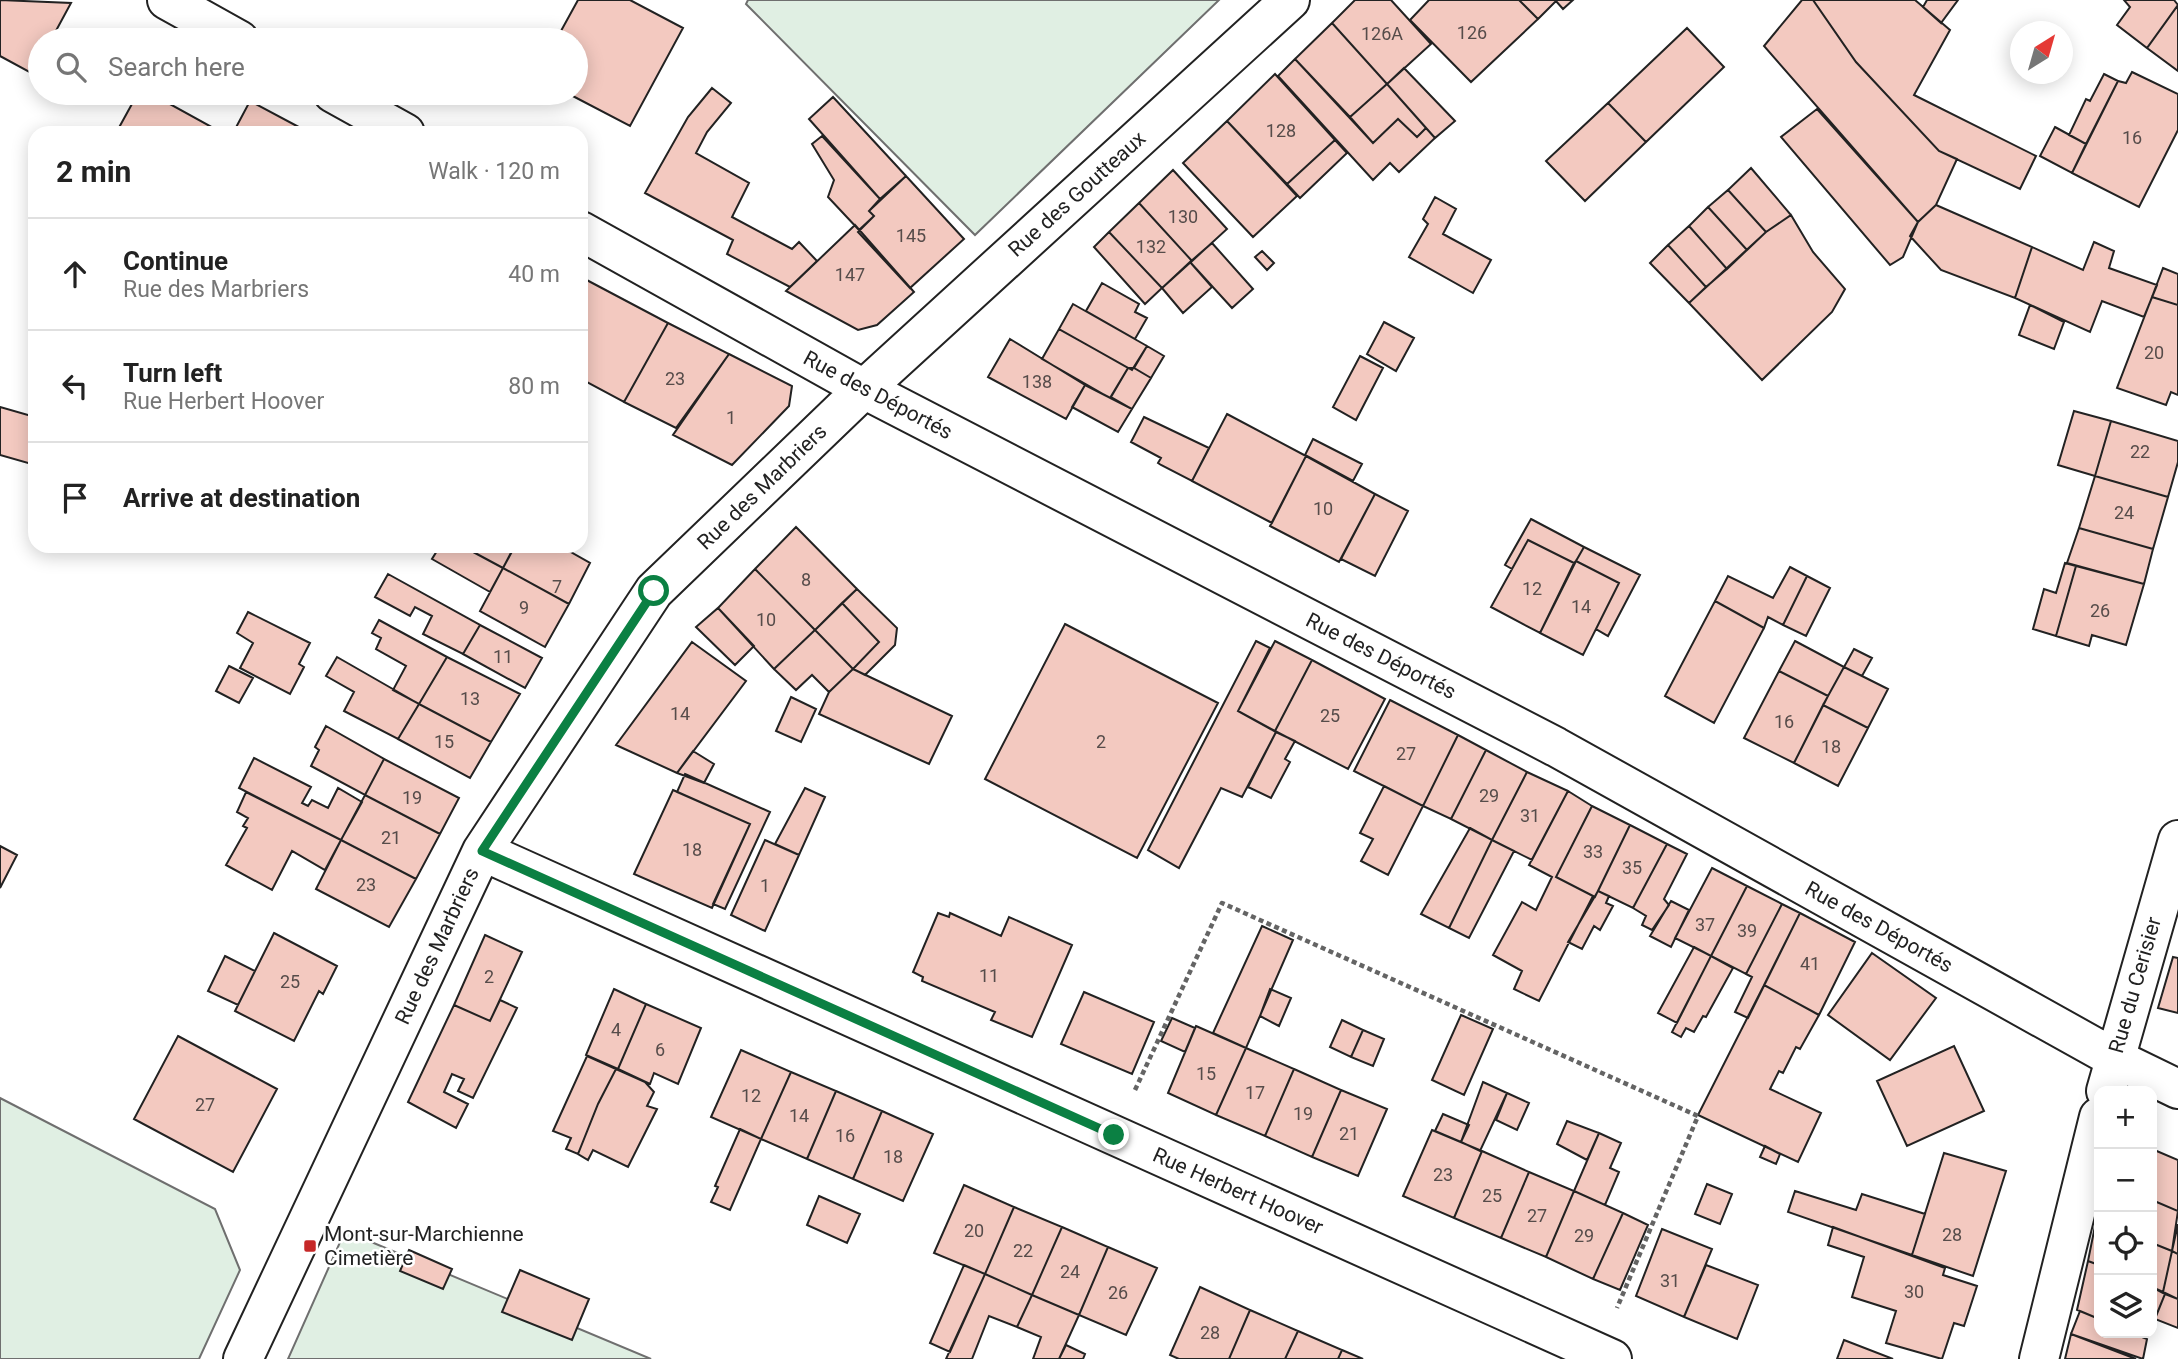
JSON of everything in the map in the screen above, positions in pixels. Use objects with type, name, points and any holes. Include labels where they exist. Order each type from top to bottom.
[{"type":"street","points":[[167,0],[217,28]]},
{"type":"street","name":"Rue des Goutteaux","points":[[864,389],[1290,0]]},
{"type":"street","points":[[355,105],[392,126]]},
{"type":"street","name":"Rue des Déportés","points":[[588,235],[864,389],[1556,747],[2110,1075],[2178,1089]]},
{"type":"street","name":"Rue des Marbriers","points":[[243,1359],[482,851],[654,591],[864,389]]},
{"type":"street","name":"Rue du Cerisier","points":[[2110,1075],[2178,840]]},
{"type":"street","name":"Rue Herbert Hoover","points":[[482,851],[1605,1356]]},
{"type":"street","points":[[2039,1359],[2094,1137]]},
{"type":"path","points":[[1114,1135],[1222,903],[1698,1116],[1605,1356]]},
{"type":"green space","points":[[748,0],[1219,0],[975,235],[746,4]]},
{"type":"green space","points":[[0,1098],[215,1209],[240,1270],[199,1359],[0,1359]]},
{"type":"green space","points":[[345,1231],[651,1359],[288,1359]]},
{"type":"building","points":[[0,0],[71,3],[57,28],[28,28],[28,71],[0,56]]},
{"type":"building","points":[[578,0],[630,0],[683,28],[630,126],[588,104],[588,28],[563,28]]},
{"type":"building","points":[[1355,0],[1391,0],[1431,44],[1387,84],[1332,23]]},
{"type":"building","points":[[1429,0],[1519,0],[1538,19],[1471,82],[1410,20]]},
{"type":"building","points":[[1519,0],[1573,0],[1563,9],[1556,1],[1538,19]]},
{"type":"building","points":[[1802,0],[1813,0],[1856,62],[1939,151],[1957,159],[1936,205],[1918,222],[1764,46]]},
{"type":"building","points":[[1813,0],[1915,0],[1950,30],[1914,95],[2036,156],[2020,189],[1939,151],[1856,62]]},
{"type":"building","points":[[1927,0],[1958,0],[1941,23],[1923,7]]},
{"type":"building","points":[[2124,0],[2174,0],[2178,5],[2147,48],[2117,25],[2130,7]]},
{"type":"building","points":[[2178,5],[2178,71],[2147,48]]},
{"type":"building","points":[[1332,23],[1387,84],[1350,117],[1295,59]]},
{"type":"building","points":[[1687,28],[1724,67],[1646,142],[1608,103]]},
{"type":"building","points":[[1295,59],[1373,143],[1398,119],[1417,137],[1426,128],[1435,138],[1399,172],[1390,163],[1373,180],[1278,76]]},
{"type":"building","points":[[1404,68],[1455,121],[1435,138],[1387,84]]},
{"type":"building","points":[[2132,72],[2178,94],[2178,130],[2139,207],[2072,173],[2118,81],[2126,83]]},
{"type":"building","points":[[1275,74],[1335,140],[1287,184],[1227,121]]},
{"type":"building","points":[[2104,74],[2118,81],[2086,144],[2069,135],[2086,99],[2090,101]]},
{"type":"building","points":[[1387,84],[1426,128],[1417,137],[1398,119],[1373,143],[1350,117]]},
{"type":"building","points":[[712,88],[731,103],[707,132],[696,153],[749,183],[732,217],[792,249],[799,242],[817,261],[790,287],[727,254],[733,240],[645,193],[688,117]]},
{"type":"building","points":[[833,97],[906,176],[880,199],[809,119]]},
{"type":"building","points":[[1608,103],[1646,142],[1585,201],[1546,161]]},
{"type":"building","points":[[131,105],[172,105],[210,126],[120,126]]},
{"type":"building","points":[[248,105],[258,105],[297,126],[237,126]]},
{"type":"building","points":[[1817,109],[1918,222],[1903,257],[1890,265],[1781,137]]},
{"type":"building","points":[[1227,121],[1297,196],[1253,237],[1183,163]]},
{"type":"building","points":[[2055,127],[2086,144],[2072,173],[2040,156]]},
{"type":"building","points":[[822,136],[880,199],[869,211],[874,216],[859,230],[828,197],[834,180],[812,144]]},
{"type":"building","points":[[1335,140],[1347,153],[1300,198],[1287,184]]},
{"type":"building","points":[[1751,168],[1791,215],[1766,232],[1728,190]]},
{"type":"building","points":[[1173,170],[1227,229],[1192,261],[1139,203]]},
{"type":"building","points":[[906,176],[964,239],[910,288],[858,232],[874,216],[869,211]]},
{"type":"building","points":[[1728,190],[1766,232],[1747,250],[1708,207]]},
{"type":"building","points":[[1435,197],[1456,209],[1443,234],[1491,260],[1473,293],[1409,257],[1428,224],[1423,219]]},
{"type":"building","points":[[1139,203],[1192,261],[1162,288],[1109,232]]},
{"type":"building","points":[[1936,205],[2032,247],[2015,298],[1941,270],[1910,236],[1918,222]]},
{"type":"building","points":[[1708,207],[1747,250],[1727,269],[1689,226]]},
{"type":"building","points":[[1791,215],[1813,252],[1845,289],[1832,312],[1762,380],[1689,303],[1766,232]]},
{"type":"building","points":[[855,225],[914,292],[877,325],[858,330],[786,291]]},
{"type":"building","points":[[1689,226],[1727,269],[1706,287],[1668,245]]},
{"type":"building","points":[[1109,232],[1162,288],[1145,304],[1094,247]]},
{"type":"building","points":[[2094,242],[2114,251],[2109,268],[2157,285],[2144,317],[2102,301],[2090,332],[2015,298],[2032,247],[2083,270]]},
{"type":"building","points":[[1212,243],[1253,289],[1232,308],[1190,262]]},
{"type":"building","points":[[1668,245],[1706,287],[1689,303],[1650,263]]},
{"type":"building","points":[[1262,251],[1274,263],[1267,270],[1255,257]]},
{"type":"building","points":[[1190,262],[1212,287],[1183,313],[1162,288]]},
{"type":"building","points":[[2163,268],[2178,274],[2178,305],[2152,297]]},
{"type":"building","points":[[588,281],[668,323],[624,402],[588,383]]},
{"type":"building","points":[[1102,283],[1139,304],[1135,312],[1147,318],[1135,339],[1086,311]]},
{"type":"building","points":[[2152,297],[2178,305],[2178,395],[2171,392],[2166,405],[2117,388]]},
{"type":"building","points":[[1073,304],[1147,346],[1132,370],[1059,329]]},
{"type":"building","points":[[2030,305],[2064,322],[2054,349],[2019,335]]},
{"type":"building","points":[[1384,322],[1414,338],[1396,371],[1367,354]]},
{"type":"building","points":[[668,323],[729,354],[676,428],[624,402]]},
{"type":"building","points":[[1059,329],[1128,368],[1110,398],[1042,359]]},
{"type":"building","points":[[1010,339],[1085,385],[1066,419],[988,377]]},
{"type":"building","points":[[1147,346],[1164,356],[1151,378],[1134,368]]},
{"type":"building","points":[[729,354],[792,386],[789,406],[732,465],[673,435]]},
{"type":"building","points":[[1360,356],[1383,368],[1356,420],[1333,407]]},
{"type":"building","points":[[1128,368],[1134,368],[1151,378],[1132,409],[1111,397]]},
{"type":"building","points":[[1085,385],[1132,409],[1118,432],[1072,407]]},
{"type":"building","points":[[0,407],[28,415],[28,463],[0,455]]},
{"type":"building","points":[[2074,411],[2111,421],[2095,476],[2058,465]]},
{"type":"building","points":[[1227,414],[1306,456],[1272,523],[1192,481]]},
{"type":"building","points":[[1144,417],[1209,448],[1192,481],[1161,465],[1158,463],[1161,458],[1131,442]]},
{"type":"building","points":[[2111,421],[2178,441],[2178,462],[2168,497],[2095,476]]},
{"type":"building","points":[[1313,439],[1362,464],[1353,481],[1305,455]]},
{"type":"building","points":[[1306,456],[1375,494],[1339,562],[1270,526]]},
{"type":"building","points":[[2095,476],[2168,497],[2153,549],[2079,528]]},
{"type":"building","points":[[1375,494],[1408,511],[1375,576],[1341,559]]},
{"type":"building","points":[[1531,519],[1584,547],[1576,561],[1574,563],[1528,540],[1512,569],[1505,565]]},
{"type":"building","points":[[796,527],[857,589],[815,630],[755,569]]},
{"type":"building","points":[[2079,528],[2153,549],[2144,584],[2067,563]]},
{"type":"building","points":[[1528,540],[1574,563],[1540,633],[1491,607]]},
{"type":"building","points":[[1584,547],[1640,575],[1608,636],[1596,629],[1619,583],[1576,561]]},
{"type":"building","points":[[436,553],[475,553],[503,568],[490,592],[432,559]]},
{"type":"building","points":[[475,553],[511,553],[503,568]]},
{"type":"building","points":[[511,553],[572,553],[590,563],[569,604],[503,568]]},
{"type":"building","points":[[1576,561],[1619,583],[1583,655],[1540,633]]},
{"type":"building","points":[[2065,563],[2076,566],[2056,636],[2033,629],[2044,589],[2056,593]]},
{"type":"building","points":[[2076,566],[2144,584],[2126,645],[2092,635],[2089,646],[2056,636]]},
{"type":"building","points":[[1790,567],[1807,576],[1783,625],[1768,617],[1764,628],[1715,601],[1728,576],[1773,598]]},
{"type":"building","points":[[503,568],[569,604],[545,647],[480,611]]},
{"type":"building","points":[[755,569],[815,630],[774,669],[718,608]]},
{"type":"building","points":[[388,574],[480,625],[463,654],[423,634],[432,616],[415,607],[410,616],[375,597]]},
{"type":"building","points":[[1807,576],[1830,588],[1806,636],[1783,625]]},
{"type":"building","points":[[857,589],[897,628],[895,645],[865,675],[853,669],[879,642],[842,603]]},
{"type":"building","points":[[1715,601],[1764,628],[1714,723],[1665,696]]},
{"type":"building","points":[[842,603],[879,642],[853,669],[815,630]]},
{"type":"building","points":[[718,608],[754,646],[735,665],[696,627]]},
{"type":"building","points":[[248,612],[310,643],[299,664],[304,667],[290,694],[240,668],[253,643],[237,633]]},
{"type":"building","points":[[379,620],[447,657],[419,704],[393,690],[406,666],[376,649],[381,638],[372,633]]},
{"type":"building","points":[[1065,624],[1218,703],[1137,858],[985,779]]},
{"type":"building","points":[[480,625],[542,658],[525,688],[463,654]]},
{"type":"building","points":[[815,630],[853,669],[829,692],[812,675],[796,690],[774,669]]},
{"type":"building","points":[[1256,641],[1270,648],[1238,711],[1276,732],[1242,797],[1221,788],[1179,868],[1148,850]]},
{"type":"building","points":[[1275,641],[1312,660],[1275,731],[1238,711]]},
{"type":"building","points":[[1795,641],[1844,667],[1828,696],[1779,671]]},
{"type":"building","points":[[692,642],[746,681],[677,773],[616,745]]},
{"type":"building","points":[[1854,649],[1872,658],[1862,676],[1844,667]]},
{"type":"building","points":[[337,657],[419,704],[398,739],[344,711],[354,692],[326,676]]},
{"type":"building","points":[[447,657],[520,694],[491,742],[419,704]]},
{"type":"building","points":[[1312,660],[1385,699],[1348,769],[1275,731]]},
{"type":"building","points":[[229,666],[253,678],[239,703],[216,691]]},
{"type":"building","points":[[1844,667],[1888,689],[1868,728],[1823,705]]},
{"type":"building","points":[[853,669],[952,716],[929,764],[819,714],[829,692]]},
{"type":"building","points":[[1779,671],[1828,696],[1794,763],[1744,738]]},
{"type":"building","points":[[791,697],[816,709],[801,742],[776,731]]},
{"type":"building","points":[[1390,700],[1458,735],[1423,806],[1354,771]]},
{"type":"building","points":[[419,704],[491,742],[470,778],[398,739]]},
{"type":"building","points":[[1823,705],[1868,728],[1838,786],[1794,763]]},
{"type":"building","points":[[326,726],[384,759],[365,795],[311,766],[319,750],[315,747]]},
{"type":"building","points":[[1276,732],[1295,741],[1285,759],[1290,762],[1271,798],[1248,787]]},
{"type":"building","points":[[1458,735],[1486,750],[1451,819],[1423,806]]},
{"type":"building","points":[[1486,750],[1527,772],[1492,840],[1451,819]]},
{"type":"building","points":[[693,751],[714,764],[704,783],[677,773]]},
{"type":"building","points":[[254,758],[311,787],[302,803],[308,806],[312,800],[328,808],[338,788],[362,802],[341,840],[239,788]]},
{"type":"building","points":[[384,759],[459,798],[440,834],[365,795]]},
{"type":"building","points":[[1527,772],[1568,791],[1532,860],[1492,840]]},
{"type":"building","points":[[685,774],[770,812],[725,909],[713,904],[750,824],[677,792]]},
{"type":"building","points":[[1384,786],[1423,806],[1388,875],[1361,861],[1373,839],[1360,833]]},
{"type":"building","points":[[805,788],[825,797],[799,855],[775,844]]},
{"type":"building","points":[[673,790],[750,824],[712,908],[634,874]]},
{"type":"building","points":[[1568,791],[1592,806],[1556,877],[1593,896],[1539,1001],[1514,989],[1522,971],[1493,955],[1522,902],[1536,910],[1552,877],[1529,865]]},
{"type":"building","points":[[246,792],[341,840],[325,870],[292,851],[272,890],[226,865],[247,828],[243,826],[248,818],[237,812]]},
{"type":"building","points":[[365,795],[440,834],[416,879],[341,840]]},
{"type":"building","points":[[1592,806],[1630,825],[1595,897],[1556,877]]},
{"type":"building","points":[[1630,825],[1667,844],[1633,908],[1598,891]]},
{"type":"building","points":[[1470,828],[1492,840],[1449,928],[1421,914]]},
{"type":"building","points":[[341,840],[416,879],[389,927],[316,889]]},
{"type":"building","points":[[765,840],[799,855],[765,931],[731,915]]},
{"type":"building","points":[[1492,840],[1514,851],[1469,938],[1449,928]]},
{"type":"building","points":[[1667,844],[1687,854],[1664,899],[1669,905],[1652,930],[1642,925],[1646,916],[1633,908]]},
{"type":"building","points":[[0,846],[17,855],[0,888]]},
{"type":"building","points":[[1712,868],[1747,886],[1711,956],[1675,938]]},
{"type":"building","points":[[1747,886],[1782,904],[1746,974],[1711,956]]},
{"type":"building","points":[[1598,891],[1609,896],[1606,903],[1613,906],[1600,930],[1594,926],[1582,949],[1568,942]]},
{"type":"building","points":[[1671,901],[1689,910],[1671,947],[1650,936]]},
{"type":"building","points":[[1782,904],[1800,913],[1748,1018],[1735,1012],[1752,977],[1746,974]]},
{"type":"building","points":[[938,913],[949,917],[950,913],[1001,936],[1009,917],[1072,945],[1032,1037],[991,1020],[995,1012],[922,981],[923,977],[913,972]]},
{"type":"building","points":[[1800,913],[1855,942],[1819,1015],[1764,985]]},
{"type":"building","points":[[1262,926],[1293,940],[1246,1048],[1213,1033]]},
{"type":"building","points":[[274,933],[337,966],[323,994],[319,991],[294,1041],[235,1011]]},
{"type":"building","points":[[485,935],[522,952],[490,1021],[454,1005]]},
{"type":"building","points":[[1694,947],[1711,956],[1677,1023],[1658,1013]]},
{"type":"building","points":[[1872,953],[1936,998],[1890,1060],[1828,1015]]},
{"type":"building","points":[[225,956],[255,971],[238,1005],[208,991]]},
{"type":"building","points":[[1711,956],[1733,968],[1706,1017],[1703,1016],[1694,1032],[1686,1028],[1681,1037],[1672,1032]]},
{"type":"building","points":[[2173,957],[2178,958],[2178,1013],[2158,1008]]},
{"type":"building","points":[[1764,985],[1819,1015],[1800,1049],[1796,1047],[1783,1073],[1779,1071],[1770,1089],[1821,1113],[1798,1162],[1698,1115]]},
{"type":"building","points":[[614,989],[646,1004],[618,1069],[586,1055]]},
{"type":"building","points":[[1270,989],[1291,998],[1279,1026],[1260,1016]]},
{"type":"building","points":[[1084,992],[1154,1022],[1132,1074],[1061,1044]]},
{"type":"building","points":[[500,1000],[517,1008],[473,1098],[458,1091],[464,1079],[452,1074],[444,1092],[468,1104],[456,1128],[408,1102],[454,1005],[490,1021]]},
{"type":"building","points":[[646,1004],[701,1028],[678,1084],[654,1073],[650,1084],[618,1069]]},
{"type":"building","points":[[1461,1015],[1493,1029],[1464,1095],[1432,1080]]},
{"type":"building","points":[[1172,1018],[1195,1028],[1185,1052],[1161,1041]]},
{"type":"building","points":[[1342,1020],[1363,1030],[1351,1057],[1330,1047]]},
{"type":"building","points":[[1196,1026],[1246,1048],[1216,1115],[1168,1093]]},
{"type":"building","points":[[1363,1030],[1384,1039],[1373,1066],[1351,1057]]},
{"type":"building","points":[[178,1036],[277,1089],[233,1172],[134,1119]]},
{"type":"building","points":[[1954,1046],[1984,1111],[1907,1146],[1877,1081]]},
{"type":"building","points":[[1246,1048],[1294,1069],[1265,1136],[1216,1115]]},
{"type":"building","points":[[741,1050],[791,1072],[761,1139],[711,1117]]},
{"type":"building","points":[[587,1056],[616,1069],[598,1104],[578,1154],[566,1149],[571,1138],[553,1131]]},
{"type":"building","points":[[616,1069],[645,1082],[654,1092],[647,1106],[657,1109],[628,1167],[593,1150],[588,1160],[578,1154],[598,1104]]},
{"type":"building","points":[[1294,1069],[1341,1090],[1312,1157],[1265,1136]]},
{"type":"building","points":[[791,1072],[836,1091],[807,1159],[761,1139]]},
{"type":"building","points":[[1483,1082],[1507,1093],[1480,1151],[1461,1142]]},
{"type":"building","points":[[1341,1090],[1387,1109],[1358,1176],[1312,1157]]},
{"type":"building","points":[[836,1091],[882,1111],[853,1179],[807,1159]]},
{"type":"building","points":[[1507,1093],[1529,1103],[1517,1130],[1496,1120]]},
{"type":"building","points":[[882,1111],[933,1134],[903,1201],[853,1179]]},
{"type":"building","points":[[1443,1114],[1469,1125],[1461,1142],[1435,1131]]},
{"type":"building","points":[[1567,1121],[1599,1133],[1587,1160],[1557,1144]]},
{"type":"building","points":[[740,1129],[761,1139],[730,1210],[711,1202],[718,1187],[715,1186]]},
{"type":"building","points":[[1432,1130],[1482,1151],[1454,1218],[1403,1196]]},
{"type":"building","points":[[1599,1133],[1621,1143],[1610,1168],[1619,1172],[1605,1205],[1574,1191]]},
{"type":"building","points":[[1765,1146],[1780,1154],[1776,1164],[1760,1157]]},
{"type":"building","points":[[1482,1151],[1529,1172],[1501,1238],[1454,1218]]},
{"type":"building","points":[[2157,1151],[2178,1160],[2178,1211],[2157,1202]]},
{"type":"building","points":[[1944,1153],[2006,1171],[1973,1276],[1912,1255]]},
{"type":"building","points":[[1529,1172],[1574,1191],[1546,1257],[1501,1238]]},
{"type":"building","points":[[1707,1184],[1732,1194],[1720,1224],[1695,1214]]},
{"type":"building","points":[[964,1185],[1014,1207],[985,1274],[934,1253]]},
{"type":"building","points":[[1574,1191],[1623,1213],[1593,1279],[1546,1257]]},
{"type":"building","points":[[1795,1191],[1856,1210],[1862,1194],[1925,1214],[1912,1255],[1788,1212]]},
{"type":"building","points":[[819,1196],[860,1214],[847,1243],[807,1225]]},
{"type":"building","points":[[2157,1202],[2178,1211],[2172,1251],[2157,1245]]},
{"type":"building","points":[[1014,1207],[1062,1227],[1032,1295],[985,1274]]},
{"type":"building","points":[[1623,1213],[1648,1225],[1620,1290],[1593,1279]]},
{"type":"building","points":[[2178,1224],[2178,1254],[2172,1251]]},
{"type":"building","points":[[1062,1227],[1108,1247],[1079,1315],[1032,1295]]},
{"type":"building","points":[[1833,1227],[1945,1268],[1943,1275],[1977,1286],[1964,1326],[1954,1323],[1942,1359],[1886,1343],[1896,1311],[1852,1297],[1864,1257],[1828,1245]]},
{"type":"building","points":[[1662,1229],[1712,1249],[1684,1317],[1636,1296]]},
{"type":"building","points":[[2094,1231],[2094,1263],[2088,1261]]},
{"type":"building","points":[[2157,1245],[2172,1251],[2163,1292],[2157,1289]]},
{"type":"building","points":[[1108,1247],[1157,1268],[1126,1335],[1079,1315]]},
{"type":"building","points":[[409,1250],[452,1269],[443,1289],[400,1271]]},
{"type":"building","points":[[2172,1251],[2178,1254],[2178,1299],[2163,1292]]},
{"type":"building","points":[[2088,1261],[2094,1263],[2094,1317],[2077,1310]]},
{"type":"building","points":[[964,1265],[985,1274],[950,1352],[930,1343]]},
{"type":"building","points":[[1706,1265],[1758,1285],[1737,1339],[1684,1317]]},
{"type":"building","points":[[520,1270],[589,1299],[572,1340],[502,1312]]},
{"type":"building","points":[[985,1274],[1032,1295],[1017,1327],[989,1316],[972,1359],[946,1359]]},
{"type":"building","points":[[1200,1287],[1250,1310],[1229,1359],[1179,1359],[1170,1355]]},
{"type":"building","points":[[2157,1290],[2165,1294],[2157,1314]]},
{"type":"building","points":[[2165,1294],[2178,1299],[2178,1328],[2157,1320]]},
{"type":"building","points":[[1032,1295],[1079,1315],[1059,1359],[1033,1359],[1041,1337],[1017,1327]]},
{"type":"building","points":[[1250,1310],[1298,1331],[1285,1359],[1229,1359]]},
{"type":"building","points":[[2080,1311],[2094,1317],[2094,1338],[2147,1339],[2143,1359],[2071,1334]]},
{"type":"building","points":[[1298,1331],[1342,1350],[1338,1359],[1285,1359]]},
{"type":"building","points":[[2071,1334],[2136,1359],[2065,1359]]},
{"type":"building","points":[[1844,1340],[1893,1359],[1837,1359]]},
{"type":"building","points":[[1066,1345],[1085,1354],[1083,1359],[1059,1359]]},
{"type":"building","points":[[1342,1350],[1363,1359],[1338,1359]]},
{"type":"place","name":"Mont-sur-Marchienne Cimetière","points":[[310,1246]]},
{"type":"route","points":[[654,591],[482,851],[1114,1135]]}]
